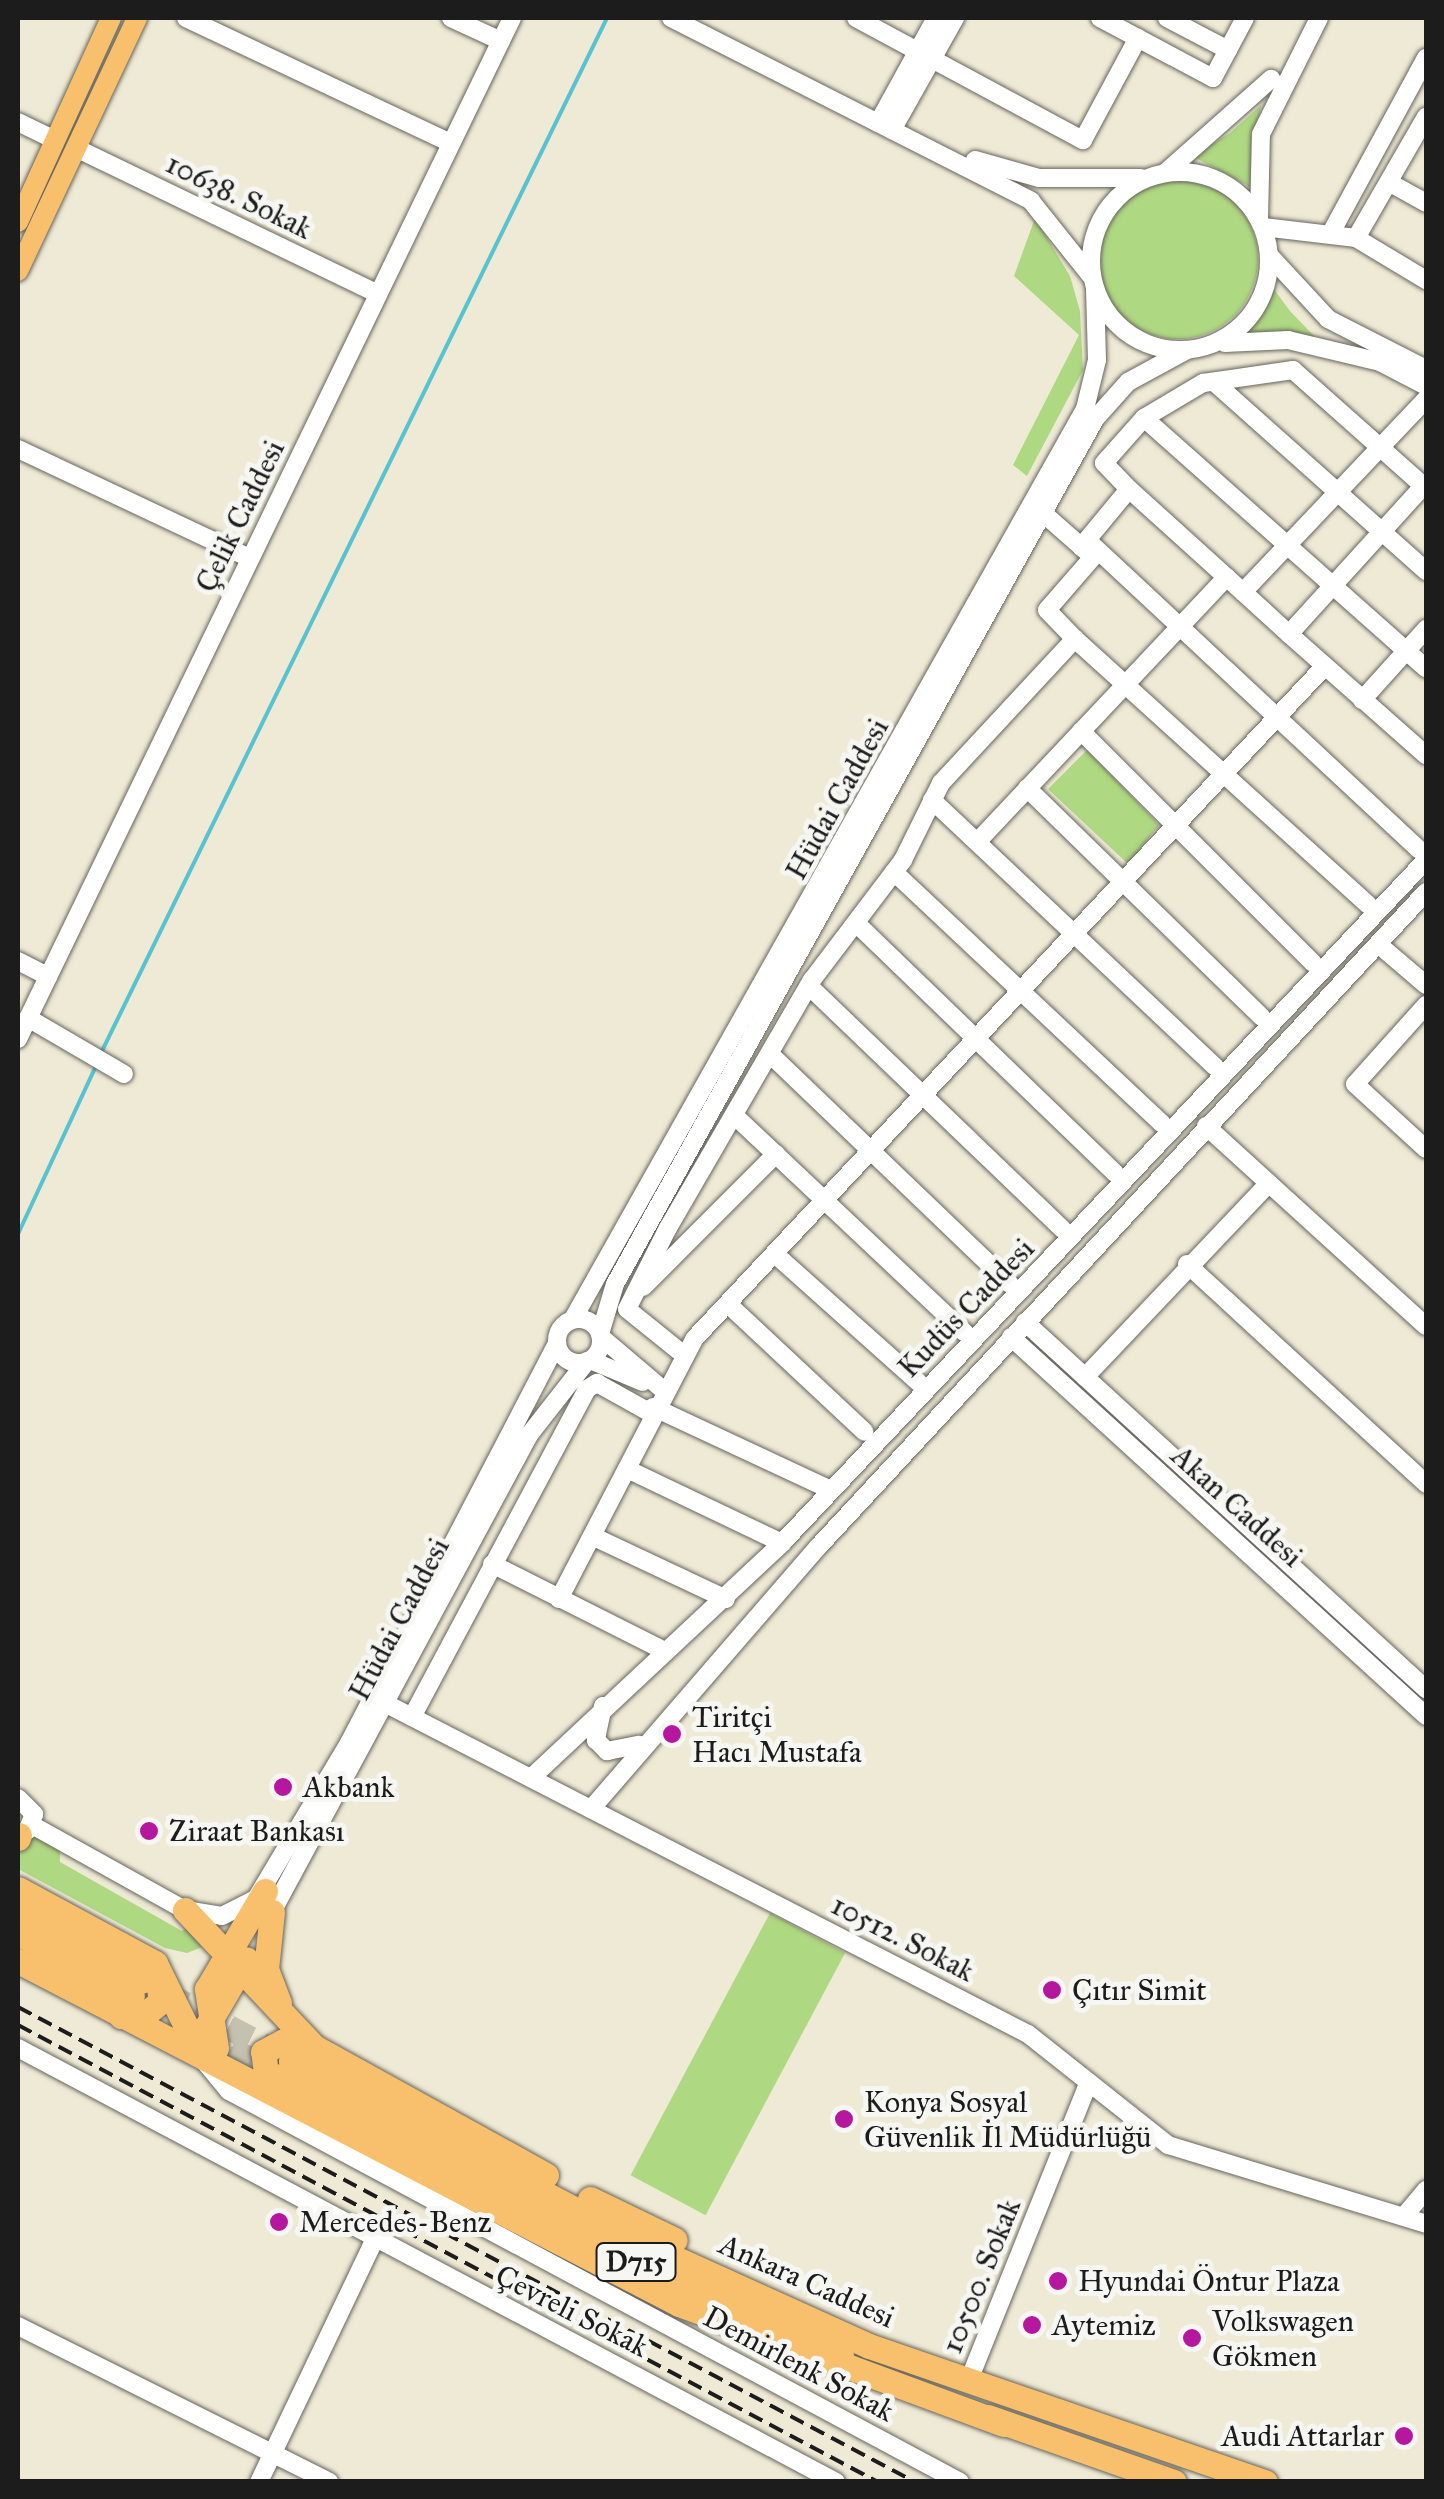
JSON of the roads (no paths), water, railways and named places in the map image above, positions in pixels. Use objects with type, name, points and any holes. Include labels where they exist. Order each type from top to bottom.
[{"type":"highway","points":[[18,1889],[135,1988],[167,2040],[201,2041]]},
{"type":"highway","points":[[201,2041],[233,1963],[268,1901]]},
{"type":"highway","points":[[268,1901],[273,1994],[352,2068]]},
{"type":"highway","points":[[185,1910],[314,2048]]},
{"type":"highway","points":[[18,1911],[135,1988]]},
{"type":"highway","points":[[18,1933],[135,1988]]},
{"type":"highway","points":[[18,1962],[135,1988],[169,1976],[201,2041],[234,2072],[280,2076],[679,2304],[1174,2482]]},
{"type":"highway","points":[[280,2076],[263,2052],[284,2041],[314,2048],[572,2190],[969,2380]]},
{"type":"highway","name":"Ankara Caddesi","points":[[280,2076],[869,2346],[1265,2482]]},
{"type":"main road","points":[[18,222],[112,18]]},
{"type":"main road","points":[[18,271],[137,18]]},
{"type":"street","points":[[186,18],[451,143]]},
{"type":"street","points":[[451,18],[501,41]]},
{"type":"street","name":"Çelik Caddesi","points":[[18,1039],[512,18]]},
{"type":"street","points":[[671,18],[1006,173],[1158,174],[1218,179],[1261,223],[1332,230],[1356,238],[1426,280]]},
{"type":"street","points":[[697,18],[1042,209],[1130,335],[1196,349],[1288,340],[1380,362],[1426,386]]},
{"type":"street","points":[[856,18],[1083,140],[1138,38]]},
{"type":"street","points":[[925,54],[936,18]]},
{"type":"street","points":[[888,121],[925,54],[955,18]]},
{"type":"street","points":[[1100,18],[1213,78],[1245,18]]},
{"type":"street","points":[[1167,18],[1228,50]]},
{"type":"street","points":[[1094,285],[1106,211],[1262,96],[1306,18]]},
{"type":"street","points":[[1319,18],[1260,134],[1261,223],[1270,255],[1328,320],[1426,368]]},
{"type":"street","points":[[1332,230],[1426,58]]},
{"type":"street","points":[[1356,238],[1392,184],[1426,116]]},
{"type":"street","points":[[18,122],[54,140]]},
{"type":"street","name":"10638. Sokak","points":[[76,148],[378,294]]},
{"type":"street","points":[[1392,184],[1426,203]]},
{"type":"street","points":[[1196,349],[1254,313],[1270,255]]},
{"type":"street","name":"Hüdai Caddesi","points":[[379,1700],[557,1343],[1085,408],[1097,360],[1094,285]]},
{"type":"street","name":"Hüdai Caddesi","points":[[268,1901],[537,1421],[588,1361],[600,1336],[615,1284],[1113,394],[1196,349]]},
{"type":"street","points":[[1290,634],[1426,485],[1292,370],[1214,382],[1144,418],[1104,463],[1129,489],[1362,700],[1426,755]]},
{"type":"street","points":[[1214,382],[1426,571]]},
{"type":"street","points":[[1243,592],[1426,399]]},
{"type":"street","points":[[1144,418],[1426,668]]},
{"type":"street","points":[[18,450],[250,558]]},
{"type":"street","points":[[1084,543],[1129,489]]},
{"type":"street","points":[[1043,513],[1181,626],[1423,855]]},
{"type":"street","points":[[1084,543],[1093,558],[1047,610],[1223,776],[1368,905]]},
{"type":"street","points":[[977,842],[1227,577]]},
{"type":"street","points":[[1362,700],[1426,629]]},
{"type":"street","points":[[629,1302],[809,986],[894,872],[932,800],[1074,639]]},
{"type":"street","points":[[559,1599],[627,1469],[662,1390],[684,1356],[728,1304],[1325,666]]},
{"type":"street","points":[[1081,731],[1313,962]]},
{"type":"street","points":[[1028,788],[1262,1017]]},
{"type":"street","points":[[932,800],[1215,1067]]},
{"type":"street","name":"Kudüs Caddesi","points":[[530,1778],[782,1543],[1423,855]]},
{"type":"street","points":[[894,872],[1162,1124]]},
{"type":"street","name":"Kudüs Caddesi","points":[[591,1809],[639,1745],[1011,1337],[1426,892]]},
{"type":"street","points":[[856,923],[1115,1173]]},
{"type":"street","points":[[1378,944],[1426,985]]},
{"type":"street","points":[[18,961],[48,976]]},
{"type":"street","points":[[809,986],[1062,1229]]},
{"type":"street","points":[[1426,1005],[1355,1084],[1426,1149]]},
{"type":"street","points":[[28,1018],[124,1074]]},
{"type":"street","points":[[770,1054],[1010,1284]]},
{"type":"street","points":[[735,1116],[964,1333]]},
{"type":"street","points":[[1206,1126],[1426,1326]]},
{"type":"street","points":[[629,1302],[776,1154]]},
{"type":"street","points":[[1086,1377],[1187,1264],[1269,1183]]},
{"type":"street","points":[[776,1255],[918,1382]]},
{"type":"street","points":[[1187,1264],[1426,1484]]},
{"type":"street","points":[[629,1302],[684,1356]]},
{"type":"street","points":[[728,1304],[865,1432]]},
{"type":"street","points":[[573,1320],[600,1336],[662,1390]]},
{"type":"street","name":"Akan Caddesi","points":[[1025,1322],[1426,1688]]},
{"type":"street","name":"Akan Caddesi","points":[[1011,1337],[1426,1716]]},
{"type":"street","points":[[557,1343],[569,1360],[588,1361],[662,1390]]},
{"type":"street","points":[[412,1718],[587,1389],[597,1384],[831,1490]]},
{"type":"street","points":[[627,1469],[782,1543]]},
{"type":"street","points":[[592,1536],[726,1599]]},
{"type":"street","points":[[492,1564],[665,1650]]},
{"type":"street","name":"10512. Sokak","points":[[379,1700],[1028,2034],[1168,2146],[1426,2224]]},
{"type":"street","points":[[603,1706],[596,1740],[606,1750],[639,1745]]},
{"type":"street","points":[[18,1798],[32,1808],[22,1833],[185,1910],[228,1915],[268,1901]]},
{"type":"street","name":"Demirlenk Sokak","points":[[201,2041],[229,2091],[960,2482]]},
{"type":"street","name":"Çevreli Sokak","points":[[18,2048],[836,2482]]},
{"type":"street","name":"10500. Sokak","points":[[969,2380],[1089,2082]]},
{"type":"street","points":[[1405,2216],[1426,2190]]},
{"type":"street","points":[[259,2482],[375,2239]]},
{"type":"street","points":[[18,2326],[329,2482]]},
{"type":"waterway","points":[[101,1053],[607,18]]},
{"type":"waterway","points":[[18,1234],[96,1066]]},
{"type":"tunnel","points":[[163,1992],[287,2058]]},
{"type":"tunnel","points":[[198,2031],[281,2076]]},
{"type":"railway","points":[[18,2007],[915,2482]]},
{"type":"railway","points":[[18,2025],[878,2482]]},
{"type":"place","name":"Tiritçi Hacı Mustafa","points":[[672,1734]]},
{"type":"place","name":"Akbank","points":[[283,1787]]},
{"type":"place","name":"Ziraat Bankası","points":[[149,1831]]},
{"type":"place","name":"Çıtır Simit","points":[[1052,1990]]},
{"type":"place","name":"Konya Sosyal Güvenlik İl Müdürlüğü","points":[[844,2119]]},
{"type":"place","name":"Mercedes-Benz","points":[[279,2222]]},
{"type":"place","name":"Hyundai Öntur Plaza","points":[[1058,2281]]},
{"type":"place","name":"Aytemiz","points":[[1032,2325]]},
{"type":"place","name":"Volkswagen Gökmen","points":[[1192,2338]]},
{"type":"place","name":"Audi Attarlar","points":[[1404,2436]]}]
